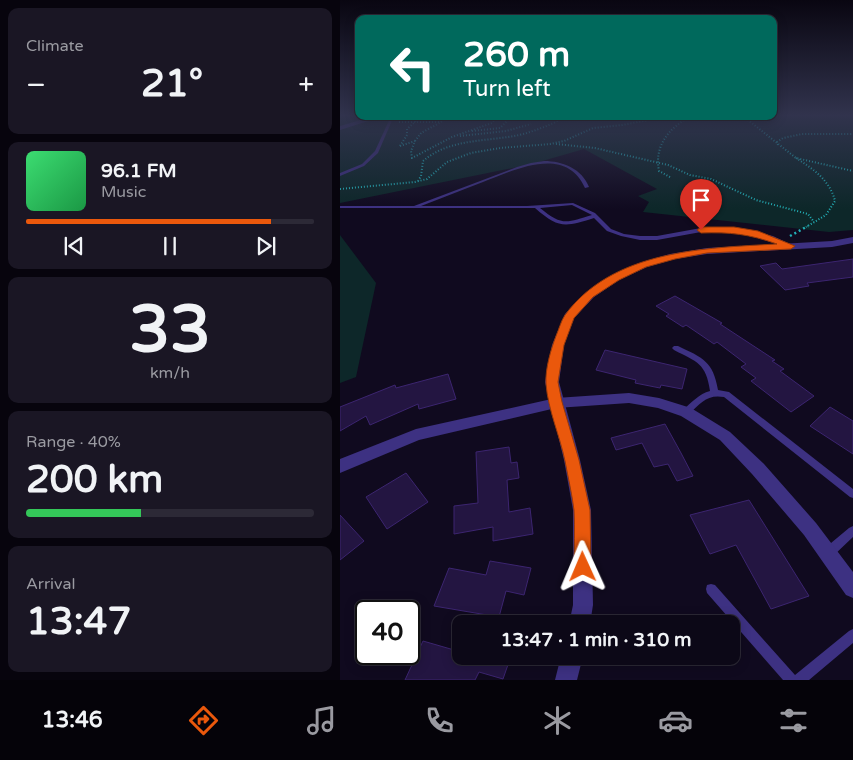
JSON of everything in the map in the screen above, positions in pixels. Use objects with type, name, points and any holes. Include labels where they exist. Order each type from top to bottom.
[{"type":"street","points":[[581,615],[583,605],[582,510],[572,460],[552,382],[558,345],[569,317],[590,295],[615,278],[643,265],[674,256],[707,251],[832,244],[853,240]]},
{"type":"street","points":[[340,466],[416,436],[556,402],[629,398],[659,403],[686,412],[725,436],[758,469],[810,529],[853,588]]},
{"type":"street","points":[[566,680],[570,665]]},
{"type":"lane","points":[[340,175],[363,165],[377,152],[380,146]]},
{"type":"lane","points":[[412,207],[512,170],[543,162],[556,162],[578,174],[586,181],[587,187]]},
{"type":"lane","points":[[340,207],[537,207],[573,204],[582,207],[595,216],[609,230],[640,238],[657,238],[701,230],[734,230],[771,237],[791,246]]},
{"type":"lane","points":[[537,207],[554,222],[562,224],[569,224],[595,216]]},
{"type":"lane","points":[[676,348],[708,366],[713,376],[714,392]]},
{"type":"lane","points":[[686,412],[705,395],[714,392],[726,394],[853,494]]},
{"type":"lane","points":[[828,553],[853,531]]},
{"type":"lane","points":[[711,589],[791,680]]},
{"type":"lane","points":[[799,680],[853,635]]},
{"type":"path","points":[[413,146],[411,151],[412,158],[435,146]]},
{"type":"path","points":[[415,182],[420,179],[423,161],[438,150],[454,146]]},
{"type":"path","points":[[340,189],[415,182],[427,179],[440,166],[461,156],[500,148],[531,146]]},
{"type":"path","points":[[564,146],[595,148],[630,158],[657,162],[690,175],[711,179],[756,200],[808,214],[814,222]]},
{"type":"path","points":[[661,146],[657,152],[659,171],[670,177]]},
{"type":"path","points":[[778,146],[822,177],[833,191],[835,201],[826,215],[791,234],[789,238],[791,246]]},
{"type":"path","points":[[796,158],[853,171]]},
{"type":"green space","points":[[340,146],[853,146],[853,230],[829,232],[643,212],[649,202],[638,196],[657,189],[584,149],[532,164],[340,203]]},
{"type":"green space","points":[[340,235],[376,283],[356,377],[340,383]]},
{"type":"building","points":[[853,259],[853,277],[807,283],[809,286],[785,290],[760,266],[776,263],[782,269]]},
{"type":"building","points":[[675,296],[722,323],[720,324],[775,360],[772,361],[784,369],[780,371],[814,396],[791,412],[751,381],[756,378],[741,367],[746,364],[717,342],[714,344],[686,325],[683,327],[666,316],[669,314],[656,306]]},
{"type":"building","points":[[605,350],[687,369],[682,389],[661,385],[660,388],[635,383],[636,380],[596,370]]},
{"type":"building","points":[[448,374],[456,399],[419,409],[418,404],[370,425],[366,416],[340,431],[340,407],[395,385],[396,388]]},
{"type":"building","points":[[830,407],[853,421],[853,454],[810,426]]},
{"type":"building","points":[[665,424],[693,476],[677,481],[668,464],[654,467],[642,443],[616,450],[611,438]]},
{"type":"building","points":[[509,447],[511,463],[517,462],[519,478],[507,480],[509,512],[530,508],[533,534],[493,541],[493,527],[454,534],[454,506],[478,503],[476,452]]},
{"type":"building","points":[[406,473],[428,502],[387,529],[366,497]]},
{"type":"building","points":[[749,500],[809,596],[771,609],[736,545],[710,554],[690,515]]},
{"type":"building","points":[[340,515],[364,541],[340,560]]},
{"type":"building","points":[[490,561],[531,568],[524,595],[506,591],[500,615],[487,615],[434,606],[449,568],[486,575]]},
{"type":"building","points":[[423,641],[452,649],[452,665],[508,665],[503,679],[479,672],[475,680],[405,680],[412,665],[420,665],[420,648]]},
{"type":"route","points":[[583,567],[582,510],[572,460],[552,382],[558,345],[569,317],[590,295],[615,278],[643,265],[674,256],[707,251],[791,246],[771,237],[755,233],[734,230],[701,230]]}]
